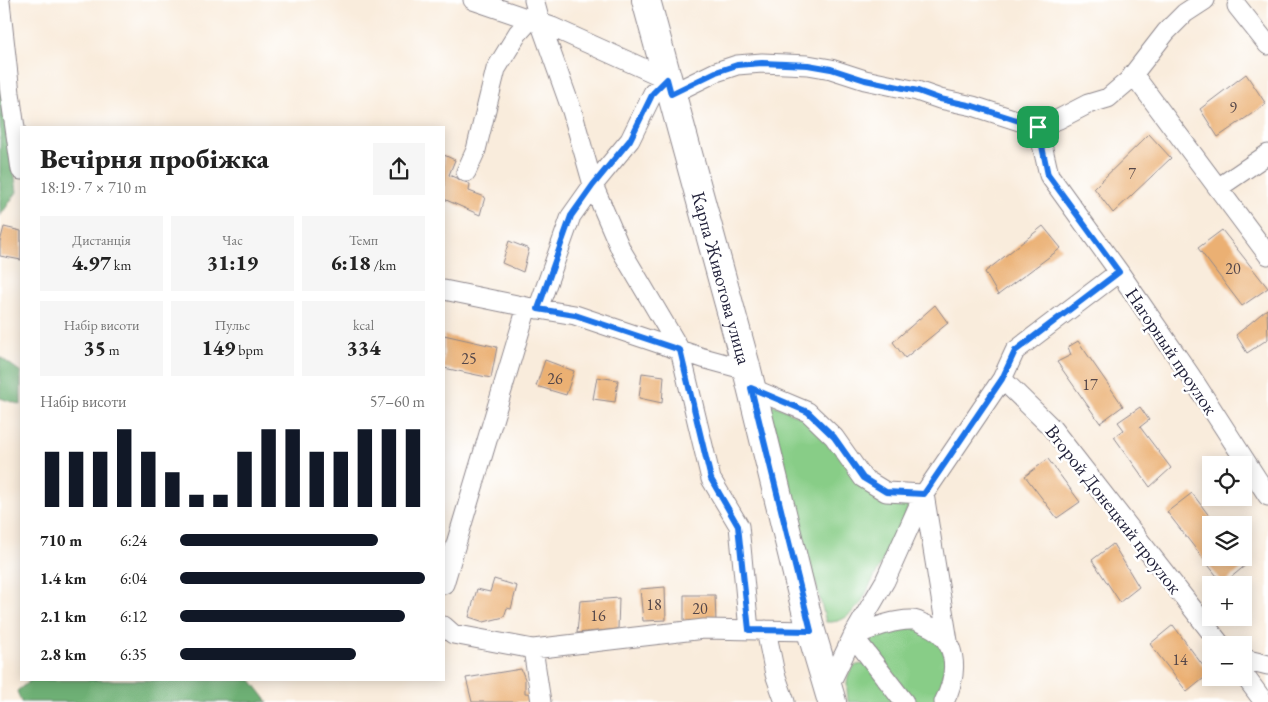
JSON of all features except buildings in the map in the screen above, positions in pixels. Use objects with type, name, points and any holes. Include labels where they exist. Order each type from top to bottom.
[{"type":"main road","name":"Карпа Животова улица","points":[[646,0],[749,379],[811,631],[830,695]]},
{"type":"street","points":[[473,0],[535,21],[669,86]]},
{"type":"street","points":[[534,0],[535,21],[572,111],[593,185],[620,250],[680,350],[711,479],[738,526],[757,630],[785,702]]},
{"type":"street","points":[[445,581],[533,308],[571,216],[593,185],[630,140],[653,93],[669,86],[737,65],[762,63],[808,65],[918,91],[1038,127],[1088,104],[1108,98],[1128,81],[1166,32],[1184,13],[1205,0]]},
{"type":"street","points":[[0,2],[20,163]]},
{"type":"street","points":[[1237,6],[1268,45]]},
{"type":"street","points":[[466,172],[476,150],[496,69],[518,33],[535,21]]},
{"type":"street","points":[[1133,74],[1268,255]]},
{"type":"street","name":"Нагорный проулок","points":[[1038,127],[1048,175],[1119,272],[1190,375],[1268,496]]},
{"type":"street","points":[[1218,188],[1268,154]]},
{"type":"street","points":[[830,695],[853,636],[885,581],[924,494],[1002,379],[1015,351],[1119,272]]},
{"type":"street","points":[[445,290],[575,315],[680,350],[749,379],[808,412],[834,437],[863,478],[886,492],[924,494]]},
{"type":"street","name":"Второй Донецкий проулок","points":[[1002,379],[1051,427],[1214,636]]},
{"type":"street","points":[[924,494],[948,641],[954,665],[951,689],[944,702]]},
{"type":"street","points":[[853,636],[885,624],[914,620],[935,628],[948,641]]},
{"type":"street","points":[[445,627],[453,634],[533,649],[704,629],[811,631]]},
{"type":"street","points":[[853,636],[904,702]]},
{"type":"street","points":[[533,649],[541,702]]},
{"type":"street","points":[[1252,661],[1268,665]]},
{"type":"street","points":[[1252,686],[1264,702]]},
{"type":"green space","points":[[0,55],[17,192],[0,216]]},
{"type":"green space","points":[[0,357],[20,371],[20,405],[0,398]]},
{"type":"green space","points":[[768,402],[806,420],[891,501],[909,504],[904,519],[861,603],[850,615],[842,620],[826,622]]},
{"type":"green space","points":[[916,627],[935,636],[946,657],[948,677],[939,702],[914,702],[868,638],[883,631]]},
{"type":"green space","points":[[870,664],[897,702],[848,702],[847,681],[850,672],[857,665]]},
{"type":"green space","points":[[30,681],[252,681],[268,702],[21,702],[17,691]]},
{"type":"route","points":[[787,64],[831,69],[865,80],[918,91],[940,99],[973,106],[1038,127],[1048,175],[1119,272],[1015,351],[1002,379],[924,494],[886,492],[863,478],[834,437],[808,412],[751,388],[811,631],[749,630],[738,526],[711,479],[680,350],[575,315],[538,309],[571,216],[593,185],[630,140],[653,93],[667,79],[671,94],[716,72],[737,65],[787,64]]}]
